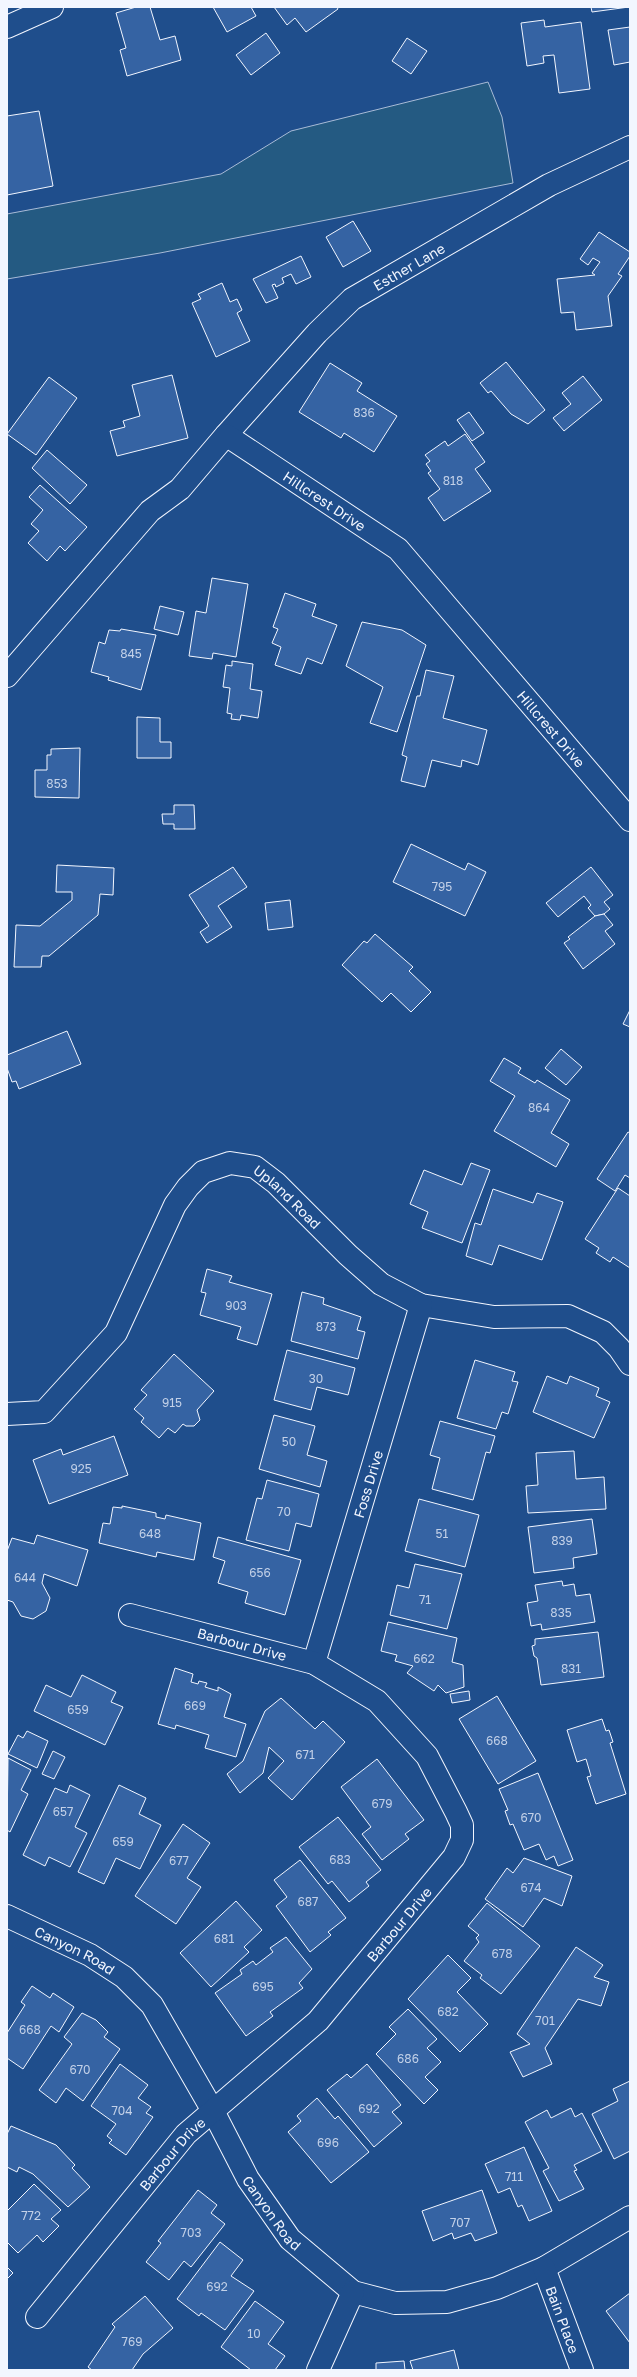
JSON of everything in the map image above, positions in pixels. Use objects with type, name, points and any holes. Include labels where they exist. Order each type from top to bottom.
[{"type":"street","points":[[7,27],[52,7]]},
{"type":"street","name":"Esther Lane","points":[[226,435],[317,333],[352,298],[549,185],[630,147]]},
{"type":"street","points":[[7,676],[150,510],[180,489],[226,435]]},
{"type":"street","name":"Hillcrest Drive","points":[[226,435],[398,549],[630,820]]},
{"type":"street","name":"Upland Road","points":[[7,1414],[44,1412],[116,1333],[175,1205],[203,1172],[230,1163],[255,1167],[271,1179],[348,1256],[376,1279],[421,1305],[494,1317],[568,1316],[603,1332],[619,1348],[630,1364]]},
{"type":"street","name":"Foss Drive","points":[[314,1663],[421,1305]]},
{"type":"street","name":"Barbour Drive","points":[[37,2317],[186,2134],[318,2021],[454,1857],[462,1840],[462,1825],[427,1756],[377,1702],[314,1663],[130,1615]]},
{"type":"street","name":"Canyon Road","points":[[7,1916],[90,1955],[124,1977],[152,2005],[213,2111],[248,2179],[290,2239],[352,2292],[395,2303],[447,2302],[497,2288],[544,2268],[630,2217]]},
{"type":"street","name":"Bain Place","points":[[544,2268],[582,2370]]},
{"type":"street","points":[[318,2370],[352,2292]]},
{"type":"shaded area","points":[[488,82],[502,117],[513,183],[160,253],[7,279],[7,214],[221,174],[291,131]]},
{"type":"building","points":[[136,7],[150,7],[160,40],[175,36],[181,60],[127,76],[120,50],[126,48],[116,13]]},
{"type":"building","points":[[213,7],[251,7],[256,16],[227,32]]},
{"type":"building","points":[[274,7],[337,7],[338,9],[306,32],[295,18],[287,25]]},
{"type":"building","points":[[591,7],[629,7],[592,12]]},
{"type":"building","points":[[544,20],[545,27],[581,22],[590,89],[559,93],[554,55],[543,56],[544,63],[527,66],[521,23]]},
{"type":"building","points":[[630,27],[630,62],[614,65],[608,30]]},
{"type":"building","points":[[266,33],[280,53],[251,75],[236,55]]},
{"type":"building","points":[[407,38],[427,51],[411,74],[392,61]]},
{"type":"building","points":[[39,111],[53,186],[7,195],[7,116]]},
{"type":"building","points":[[353,221],[371,251],[343,267],[326,237]]},
{"type":"building","points":[[599,232],[630,252],[630,256],[618,274],[622,276],[608,296],[612,326],[576,330],[574,312],[561,313],[557,279],[595,275],[592,273],[600,262],[593,258],[588,265],[580,259]]},
{"type":"building","points":[[301,256],[311,277],[296,284],[291,274],[282,278],[284,283],[276,287],[275,284],[272,285],[278,298],[266,303],[253,279]]},
{"type":"building","points":[[222,283],[230,302],[237,299],[242,310],[237,313],[250,341],[216,357],[192,303],[201,299],[198,294]]},
{"type":"building","points":[[506,362],[545,410],[528,424],[511,414],[491,391],[488,393],[480,383]]},
{"type":"building","points":[[330,363],[362,383],[357,391],[397,416],[374,452],[344,433],[341,438],[299,412]]},
{"type":"building","points":[[172,375],[188,438],[117,456],[110,431],[125,427],[123,421],[140,416],[132,385]]},
{"type":"building","points":[[583,376],[602,400],[564,431],[553,418],[571,404],[562,393]]},
{"type":"building","points":[[49,377],[77,398],[36,455],[7,434]]},
{"type":"building","points":[[469,412],[484,433],[472,441],[457,420]]},
{"type":"building","points":[[465,434],[485,462],[475,469],[491,491],[444,521],[428,498],[440,489],[428,473],[431,471],[426,464],[430,461],[425,455],[445,441],[448,446]]},
{"type":"building","points":[[47,450],[87,485],[70,504],[32,468]]},
{"type":"building","points":[[40,485],[87,527],[65,551],[60,546],[47,561],[28,543],[39,531],[31,524],[43,510],[29,497]]},
{"type":"building","points":[[212,578],[248,584],[236,657],[213,653],[212,659],[189,656],[196,611],[206,613]]},
{"type":"building","points":[[285,593],[316,604],[312,616],[337,625],[322,664],[307,658],[301,674],[275,665],[281,647],[272,643],[278,629],[273,627]]},
{"type":"building","points":[[160,606],[184,612],[178,635],[154,629]]},
{"type":"building","points":[[362,622],[402,630],[426,645],[397,732],[370,723],[383,687],[346,666]]},
{"type":"building","points":[[121,629],[156,635],[141,690],[108,680],[109,677],[91,672],[99,642],[105,644],[109,630],[120,631]]},
{"type":"building","points":[[232,661],[253,664],[250,689],[262,691],[258,718],[241,715],[240,720],[231,719],[232,714],[227,713],[230,688],[223,687],[226,665],[232,666]]},
{"type":"building","points":[[426,670],[454,676],[443,718],[487,730],[478,765],[462,760],[461,767],[432,760],[425,787],[401,781],[407,757],[402,755],[417,696],[420,696]]},
{"type":"building","points":[[137,717],[160,718],[160,742],[171,742],[171,758],[137,758]]},
{"type":"building","points":[[80,748],[79,798],[35,797],[35,770],[47,770],[47,755],[51,755],[51,749]]},
{"type":"building","points":[[174,805],[194,805],[195,829],[174,829],[174,824],[163,824],[162,814],[174,814]]},
{"type":"building","points":[[411,844],[465,870],[468,863],[486,872],[465,916],[393,882]]},
{"type":"building","points":[[57,865],[114,868],[113,895],[100,894],[98,915],[49,956],[42,956],[41,967],[14,967],[16,925],[40,926],[72,900],[72,892],[56,892]]},
{"type":"building","points":[[233,867],[247,887],[218,906],[232,927],[207,943],[200,932],[209,926],[189,895]]},
{"type":"building","points":[[591,867],[613,895],[604,902],[610,909],[604,914],[595,916],[588,908],[591,905],[584,896],[558,917],[546,903]]},
{"type":"building","points":[[290,900],[293,927],[268,930],[265,903]]},
{"type":"building","points":[[604,914],[613,925],[605,931],[615,944],[583,969],[564,943],[570,939],[568,937],[595,916]]},
{"type":"building","points":[[375,934],[413,967],[409,971],[431,992],[411,1012],[391,993],[382,1002],[342,965],[364,941],[367,943]]},
{"type":"building","points":[[630,1010],[630,1027],[623,1024]]},
{"type":"building","points":[[67,1031],[81,1064],[19,1089],[16,1081],[12,1082],[7,1068],[7,1055]]},
{"type":"building","points":[[561,1049],[582,1067],[566,1085],[545,1068]]},
{"type":"building","points":[[504,1058],[521,1068],[518,1073],[535,1083],[537,1080],[570,1100],[551,1133],[569,1144],[556,1167],[494,1131],[515,1096],[490,1081]]},
{"type":"building","points":[[628,1132],[630,1133],[630,1178],[625,1175],[615,1191],[597,1179]]},
{"type":"building","points":[[471,1163],[490,1170],[462,1243],[422,1228],[428,1212],[410,1204],[424,1170],[462,1185]]},
{"type":"building","points":[[618,1188],[630,1196],[630,1268],[613,1257],[610,1262],[596,1253],[599,1248],[585,1239]]},
{"type":"building","points":[[493,1189],[533,1203],[537,1193],[563,1202],[542,1260],[499,1245],[492,1265],[466,1256],[475,1223],[481,1225]]},
{"type":"building","points":[[207,1269],[232,1276],[229,1282],[272,1294],[257,1345],[237,1339],[241,1327],[200,1315],[206,1293],[201,1292]]},
{"type":"building","points":[[302,1292],[324,1298],[323,1304],[361,1317],[357,1330],[365,1332],[358,1359],[291,1341]]},
{"type":"building","points":[[287,1350],[355,1368],[348,1395],[317,1387],[311,1410],[274,1400]]},
{"type":"building","points":[[174,1354],[214,1391],[197,1410],[200,1420],[194,1426],[186,1426],[183,1424],[175,1433],[168,1428],[159,1438],[141,1422],[144,1418],[134,1409],[147,1395],[141,1390]]},
{"type":"building","points":[[475,1360],[515,1372],[512,1381],[518,1382],[508,1414],[502,1412],[496,1429],[457,1418]]},
{"type":"building","points":[[547,1376],[567,1384],[570,1376],[599,1388],[596,1396],[610,1402],[594,1438],[533,1412]]},
{"type":"building","points":[[274,1415],[315,1426],[307,1455],[327,1461],[320,1487],[259,1469]]},
{"type":"building","points":[[440,1421],[495,1436],[490,1453],[486,1452],[473,1500],[432,1489],[440,1458],[430,1455]]},
{"type":"building","points":[[114,1436],[128,1475],[49,1504],[33,1460],[61,1449],[63,1455]]},
{"type":"building","points":[[574,1451],[576,1479],[604,1477],[606,1509],[528,1513],[526,1486],[538,1485],[536,1453]]},
{"type":"building","points":[[267,1480],[319,1494],[311,1527],[296,1523],[289,1551],[246,1540],[257,1498],[262,1499]]},
{"type":"building","points":[[419,1499],[479,1515],[465,1567],[405,1551]]},
{"type":"building","points":[[122,1506],[156,1513],[156,1517],[165,1519],[166,1515],[201,1523],[194,1560],[157,1552],[156,1557],[99,1543],[103,1523],[110,1524],[113,1507],[122,1508]]},
{"type":"building","points":[[592,1519],[597,1554],[573,1558],[574,1568],[534,1573],[528,1527]]},
{"type":"building","points":[[37,1535],[88,1550],[77,1586],[44,1574],[42,1583],[50,1598],[46,1611],[33,1619],[21,1616],[13,1602],[7,1600],[7,1551],[12,1538],[34,1544]]},
{"type":"building","points":[[218,1537],[301,1560],[285,1615],[245,1603],[248,1592],[218,1583],[225,1561],[213,1557]]},
{"type":"building","points":[[415,1564],[462,1574],[447,1629],[390,1615],[397,1585],[409,1588]]},
{"type":"building","points":[[562,1581],[563,1586],[574,1584],[576,1596],[590,1594],[595,1622],[542,1630],[541,1624],[531,1626],[527,1603],[538,1601],[535,1585]]},
{"type":"building","points":[[388,1622],[457,1638],[452,1662],[463,1665],[464,1687],[446,1693],[438,1685],[434,1691],[407,1673],[413,1666],[395,1661],[397,1655],[381,1651]]},
{"type":"building","points":[[598,1632],[604,1677],[541,1685],[537,1658],[534,1656],[532,1646],[535,1645],[535,1639]]},
{"type":"building","points":[[175,1668],[193,1674],[191,1682],[198,1684],[199,1681],[207,1683],[205,1687],[218,1691],[218,1687],[231,1694],[224,1717],[246,1724],[236,1757],[205,1748],[209,1735],[176,1725],[175,1729],[158,1724]]},
{"type":"building","points":[[82,1675],[116,1692],[111,1702],[123,1707],[105,1745],[34,1711],[46,1685],[71,1697]]},
{"type":"building","points":[[469,1691],[470,1700],[452,1703],[450,1694]]},
{"type":"building","points":[[497,1696],[536,1761],[498,1784],[459,1719]]},
{"type":"building","points":[[281,1698],[315,1729],[323,1721],[345,1742],[292,1800],[268,1778],[284,1761],[269,1747],[263,1773],[240,1793],[227,1774],[243,1761],[265,1711]]},
{"type":"building","points":[[602,1719],[606,1731],[609,1730],[613,1742],[610,1743],[626,1794],[596,1804],[587,1777],[591,1776],[586,1759],[577,1762],[567,1730]]},
{"type":"building","points":[[27,1731],[48,1741],[37,1768],[8,1754],[18,1735],[23,1738]]},
{"type":"building","points":[[53,1751],[65,1757],[54,1779],[42,1774]]},
{"type":"building","points":[[8,1758],[31,1770],[21,1790],[28,1794],[10,1832],[7,1830]]},
{"type":"building","points":[[377,1759],[424,1820],[405,1834],[409,1839],[382,1860],[362,1834],[371,1827],[341,1787]]},
{"type":"building","points":[[538,1773],[573,1860],[558,1866],[554,1856],[546,1860],[539,1844],[524,1850],[513,1824],[510,1825],[505,1811],[508,1810],[499,1789]]},
{"type":"building","points":[[70,1785],[90,1795],[75,1827],[87,1833],[70,1867],[49,1857],[45,1866],[23,1855],[55,1788],[67,1793]]},
{"type":"building","points":[[119,1785],[146,1798],[139,1814],[161,1825],[140,1869],[116,1858],[104,1884],[78,1872]]},
{"type":"building","points":[[338,1817],[381,1870],[366,1882],[369,1886],[349,1902],[332,1881],[328,1884],[299,1847]]},
{"type":"building","points":[[183,1824],[210,1843],[187,1878],[201,1887],[176,1924],[135,1896]]},
{"type":"building","points":[[524,1858],[572,1876],[562,1906],[544,1898],[523,1927],[485,1899],[507,1868],[513,1873]]},
{"type":"building","points":[[300,1860],[346,1918],[328,1932],[331,1935],[310,1952],[276,1906],[287,1897],[274,1880]]},
{"type":"building","points":[[236,1901],[262,1930],[244,1947],[249,1952],[211,1987],[180,1953]]},
{"type":"building","points":[[487,1903],[540,1946],[501,1994],[480,1978],[482,1975],[464,1961],[479,1942],[476,1938],[479,1935],[468,1926]]},
{"type":"building","points":[[286,1937],[312,1969],[299,1983],[303,1988],[270,2012],[273,2016],[246,2036],[215,1993],[242,1974],[240,1970],[253,1961],[256,1965],[273,1952],[270,1948]]},
{"type":"building","points":[[576,1947],[603,1965],[594,1977],[609,1982],[601,2006],[578,1999],[545,2048],[552,2064],[523,2077],[510,2052],[530,2044],[517,2034]]},
{"type":"building","points":[[448,1955],[471,1978],[457,1992],[488,2024],[460,2052],[408,1999]]},
{"type":"building","points":[[32,1986],[50,1998],[53,1993],[74,2007],[59,2032],[51,2026],[23,2069],[7,2058],[7,2033],[25,2005],[21,2002]]},
{"type":"building","points":[[408,2009],[437,2039],[427,2048],[441,2062],[425,2077],[438,2090],[424,2104],[376,2054],[396,2034],[389,2027]]},
{"type":"building","points":[[82,2013],[96,2020],[108,2032],[104,2037],[120,2049],[83,2101],[66,2088],[56,2103],[39,2090],[72,2044],[64,2037]]},
{"type":"building","points":[[120,2064],[148,2085],[138,2098],[151,2107],[146,2113],[153,2117],[126,2155],[109,2143],[112,2140],[107,2136],[116,2124],[91,2106]]},
{"type":"building","points":[[367,2064],[401,2105],[392,2112],[402,2123],[374,2147],[327,2090],[347,2074],[351,2078]]},
{"type":"building","points":[[630,2081],[630,2151],[614,2159],[592,2114],[618,2101],[613,2089]]},
{"type":"building","points":[[317,2098],[335,2119],[338,2116],[369,2152],[331,2183],[288,2132],[301,2121],[297,2116]]},
{"type":"building","points":[[571,2108],[575,2117],[582,2113],[602,2151],[574,2165],[577,2170],[574,2171],[584,2189],[559,2201],[543,2171],[549,2168],[525,2122],[547,2110],[551,2118]]},
{"type":"building","points":[[11,2126],[56,2145],[75,2165],[72,2168],[90,2187],[68,2207],[33,2174],[19,2167],[17,2172],[7,2167],[7,2134]]},
{"type":"building","points":[[524,2147],[552,2211],[529,2221],[522,2205],[518,2207],[510,2188],[498,2193],[485,2164]]},
{"type":"building","points":[[34,2184],[61,2210],[51,2219],[59,2226],[43,2242],[37,2235],[18,2253],[7,2242],[7,2211]]},
{"type":"building","points":[[198,2190],[217,2205],[211,2213],[225,2224],[191,2267],[184,2261],[169,2280],[146,2262],[161,2243],[158,2241]]},
{"type":"building","points":[[482,2190],[497,2233],[475,2241],[471,2233],[454,2239],[452,2233],[433,2241],[422,2211]]},
{"type":"building","points":[[220,2242],[243,2260],[231,2276],[254,2291],[225,2330],[201,2313],[199,2316],[177,2299]]},
{"type":"building","points":[[7,2267],[13,2273],[7,2279]]},
{"type":"building","points":[[630,2293],[630,2343],[606,2311]]},
{"type":"building","points":[[145,2296],[173,2328],[143,2354],[132,2370],[92,2370],[88,2367],[115,2327],[112,2324]]},
{"type":"building","points":[[255,2301],[284,2322],[268,2344],[285,2356],[275,2370],[251,2370],[221,2347]]},
{"type":"building","points":[[454,2350],[459,2370],[413,2370],[410,2361]]},
{"type":"building","points":[[404,2361],[405,2370],[376,2370],[376,2363]]}]
